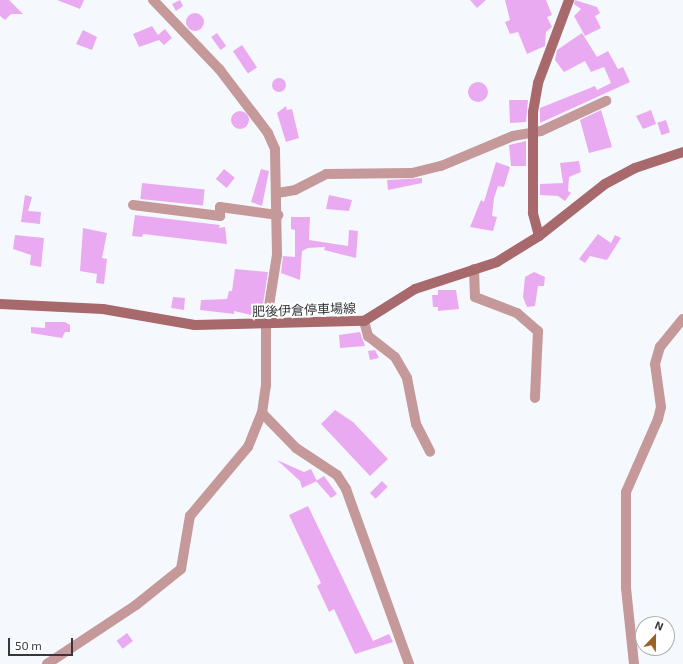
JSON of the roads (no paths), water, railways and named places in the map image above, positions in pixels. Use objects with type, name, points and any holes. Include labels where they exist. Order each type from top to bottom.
[{"type":"main road","points":[[539,236],[533,213],[534,134],[538,83],[569,0]]},
{"type":"main road","name":"肥後伊倉停車場線","points":[[0,304],[103,309],[195,325],[266,325],[364,321],[415,289],[498,262],[539,236],[605,184],[635,168],[681,154]]},
{"type":"street","points":[[47,664],[130,610],[182,569],[190,516],[248,447],[262,413],[266,386],[266,325],[277,255],[278,215],[275,149],[268,133],[220,70],[153,0]]},
{"type":"street","points":[[277,193],[295,190],[326,174],[412,173],[441,166],[513,136],[534,134],[606,101]]},
{"type":"street","points":[[133,206],[220,216],[220,207],[278,215]]},
{"type":"street","points":[[474,269],[475,297],[517,313],[538,331],[535,398]]},
{"type":"street","points":[[634,664],[626,588],[626,492],[658,419],[661,407],[655,364],[660,347],[683,319]]},
{"type":"street","points":[[364,321],[368,336],[395,357],[407,378],[416,424],[430,452]]},
{"type":"street","points":[[262,413],[275,431],[337,475],[346,488],[409,664]]}]
